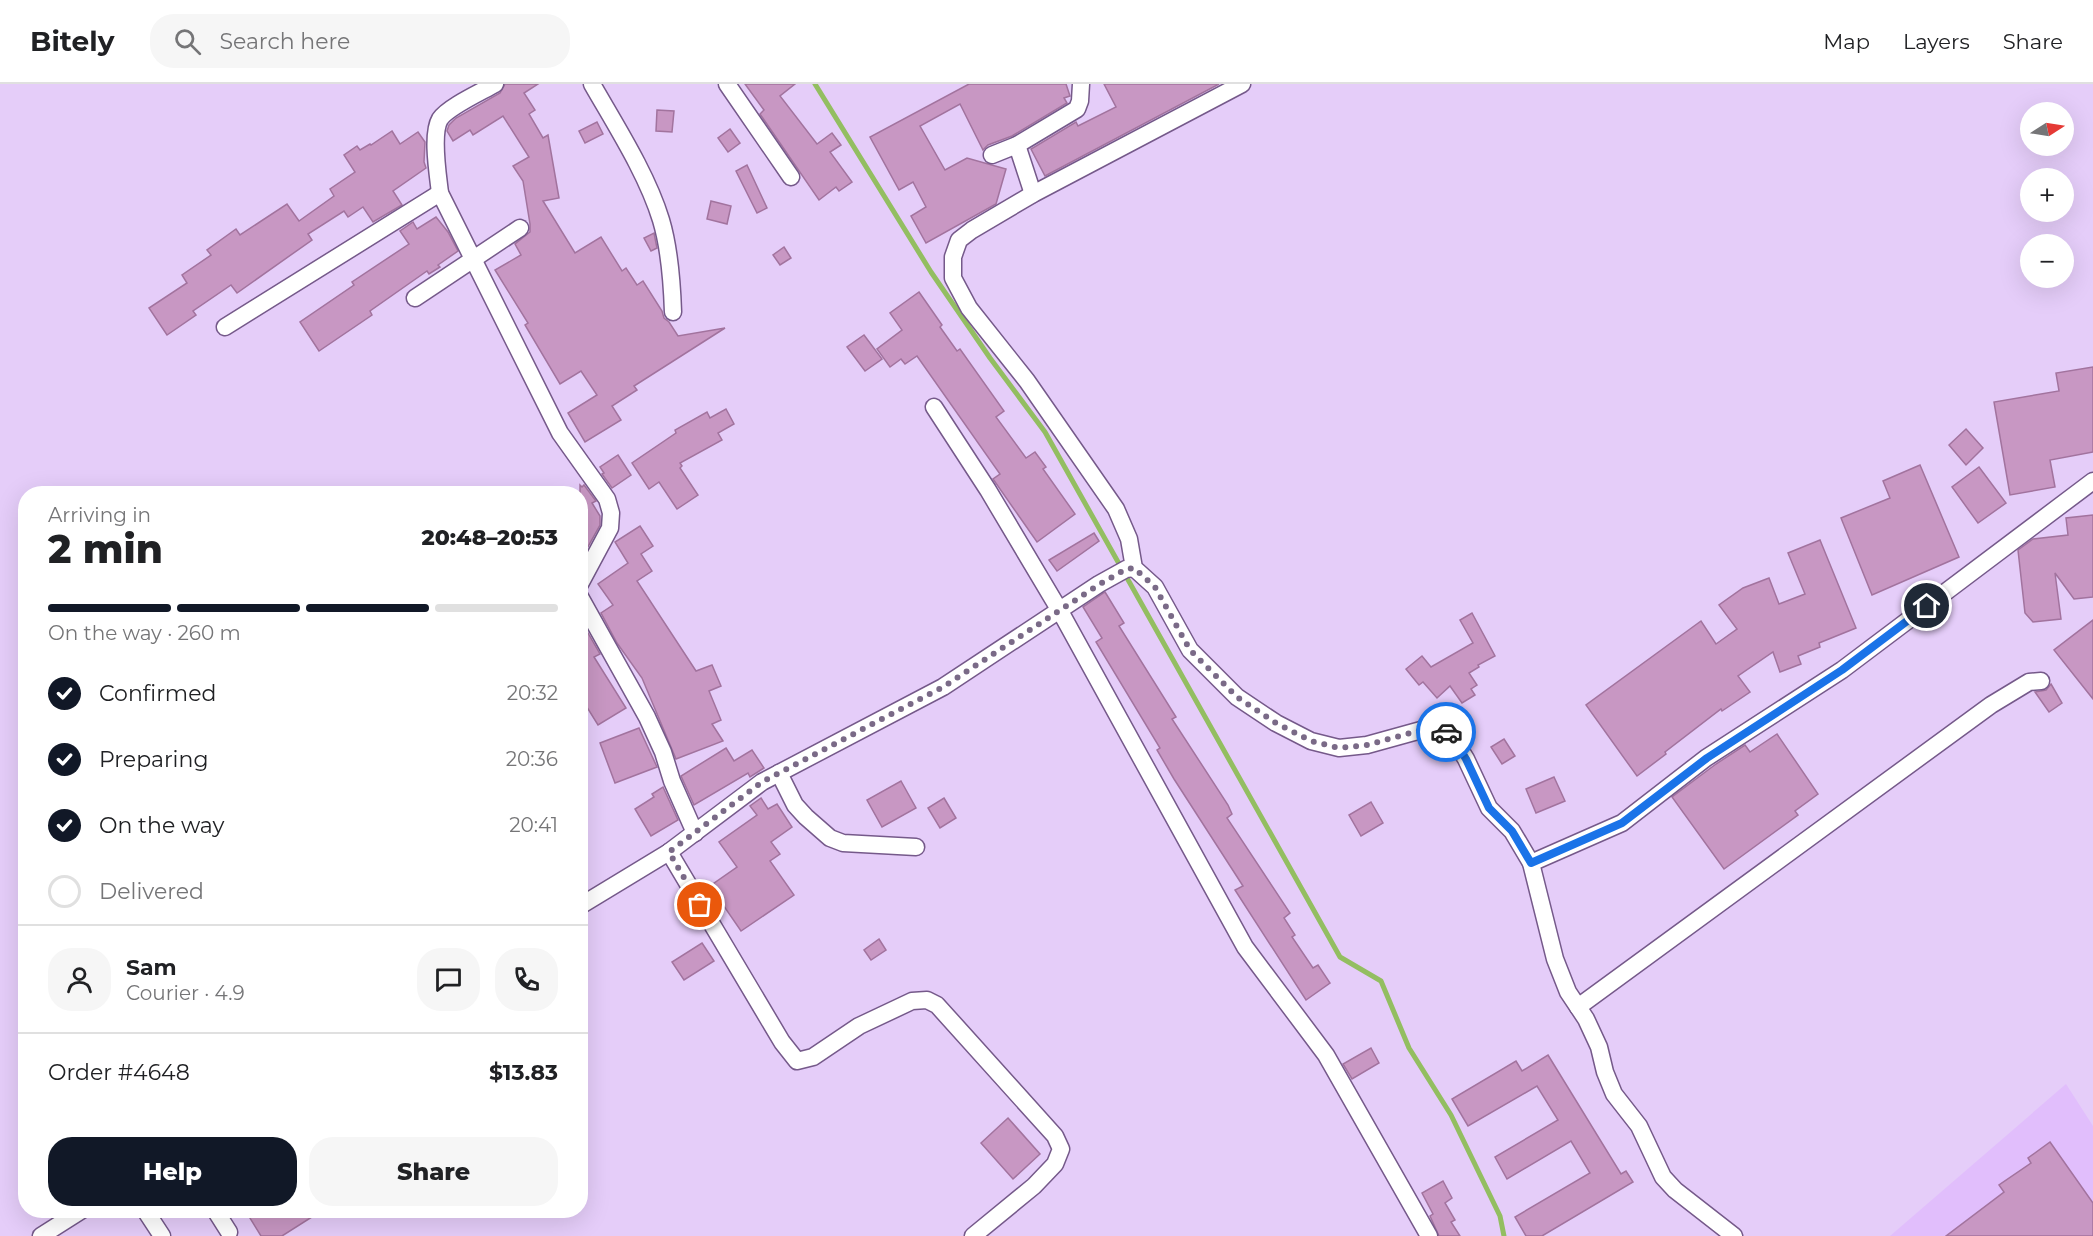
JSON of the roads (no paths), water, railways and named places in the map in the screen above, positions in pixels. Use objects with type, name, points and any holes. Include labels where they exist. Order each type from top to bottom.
[{"type":"street","points":[[495,84],[441,118],[437,129],[440,193],[560,433],[607,499],[611,513],[610,528],[588,569]]},
{"type":"street","points":[[592,84],[625,139],[661,221],[672,280],[673,312]]},
{"type":"street","points":[[727,84],[791,177]]},
{"type":"street","points":[[992,155],[1017,145],[1077,109],[1081,84]]},
{"type":"street","points":[[1130,569],[1129,539],[1116,509],[1027,381],[969,308],[953,278],[953,257],[959,240],[972,230],[1033,194],[1242,84]]},
{"type":"street","points":[[1017,145],[1033,194]]},
{"type":"street","points":[[225,327],[440,193]]},
{"type":"street","points":[[416,298],[520,228]]},
{"type":"street","points":[[933,407],[988,490],[1060,611],[1245,946],[1326,1055],[1429,1236]]},
{"type":"street","points":[[1531,863],[1622,823],[1707,758],[1842,670],[2093,481]]},
{"type":"street","points":[[588,901],[669,852],[762,782],[943,687],[1100,584],[1130,569]]},
{"type":"street","points":[[1130,569],[1155,587],[1190,650],[1237,697],[1276,723],[1311,741],[1339,748],[1367,745],[1432,727],[1446,732],[1453,738],[1466,759],[1489,808],[1512,831],[1531,863],[1554,959],[1568,992],[1599,1047],[1605,1072],[1614,1094],[1639,1126],[1663,1177],[1675,1190],[1734,1236]]},
{"type":"street","points":[[588,611],[647,717],[695,833]]},
{"type":"street","points":[[1578,1007],[1990,705],[2029,682],[2041,681]]},
{"type":"street","points":[[779,773],[795,805],[831,838],[843,843],[916,847]]},
{"type":"street","points":[[669,852],[776,1033],[797,1061],[813,1058],[859,1026],[912,1000],[927,1000],[937,1005],[1055,1136],[1061,1149],[1055,1164],[1034,1186],[973,1236]]},
{"type":"street","points":[[41,1236],[69,1218]]},
{"type":"street","points":[[150,1218],[162,1236]]},
{"type":"street","points":[[220,1218],[229,1232]]},
{"type":"waterway","points":[[815,84],[931,272],[990,358],[1045,432],[1340,957],[1381,981],[1409,1048],[1451,1115],[1500,1216],[1504,1236]]}]
